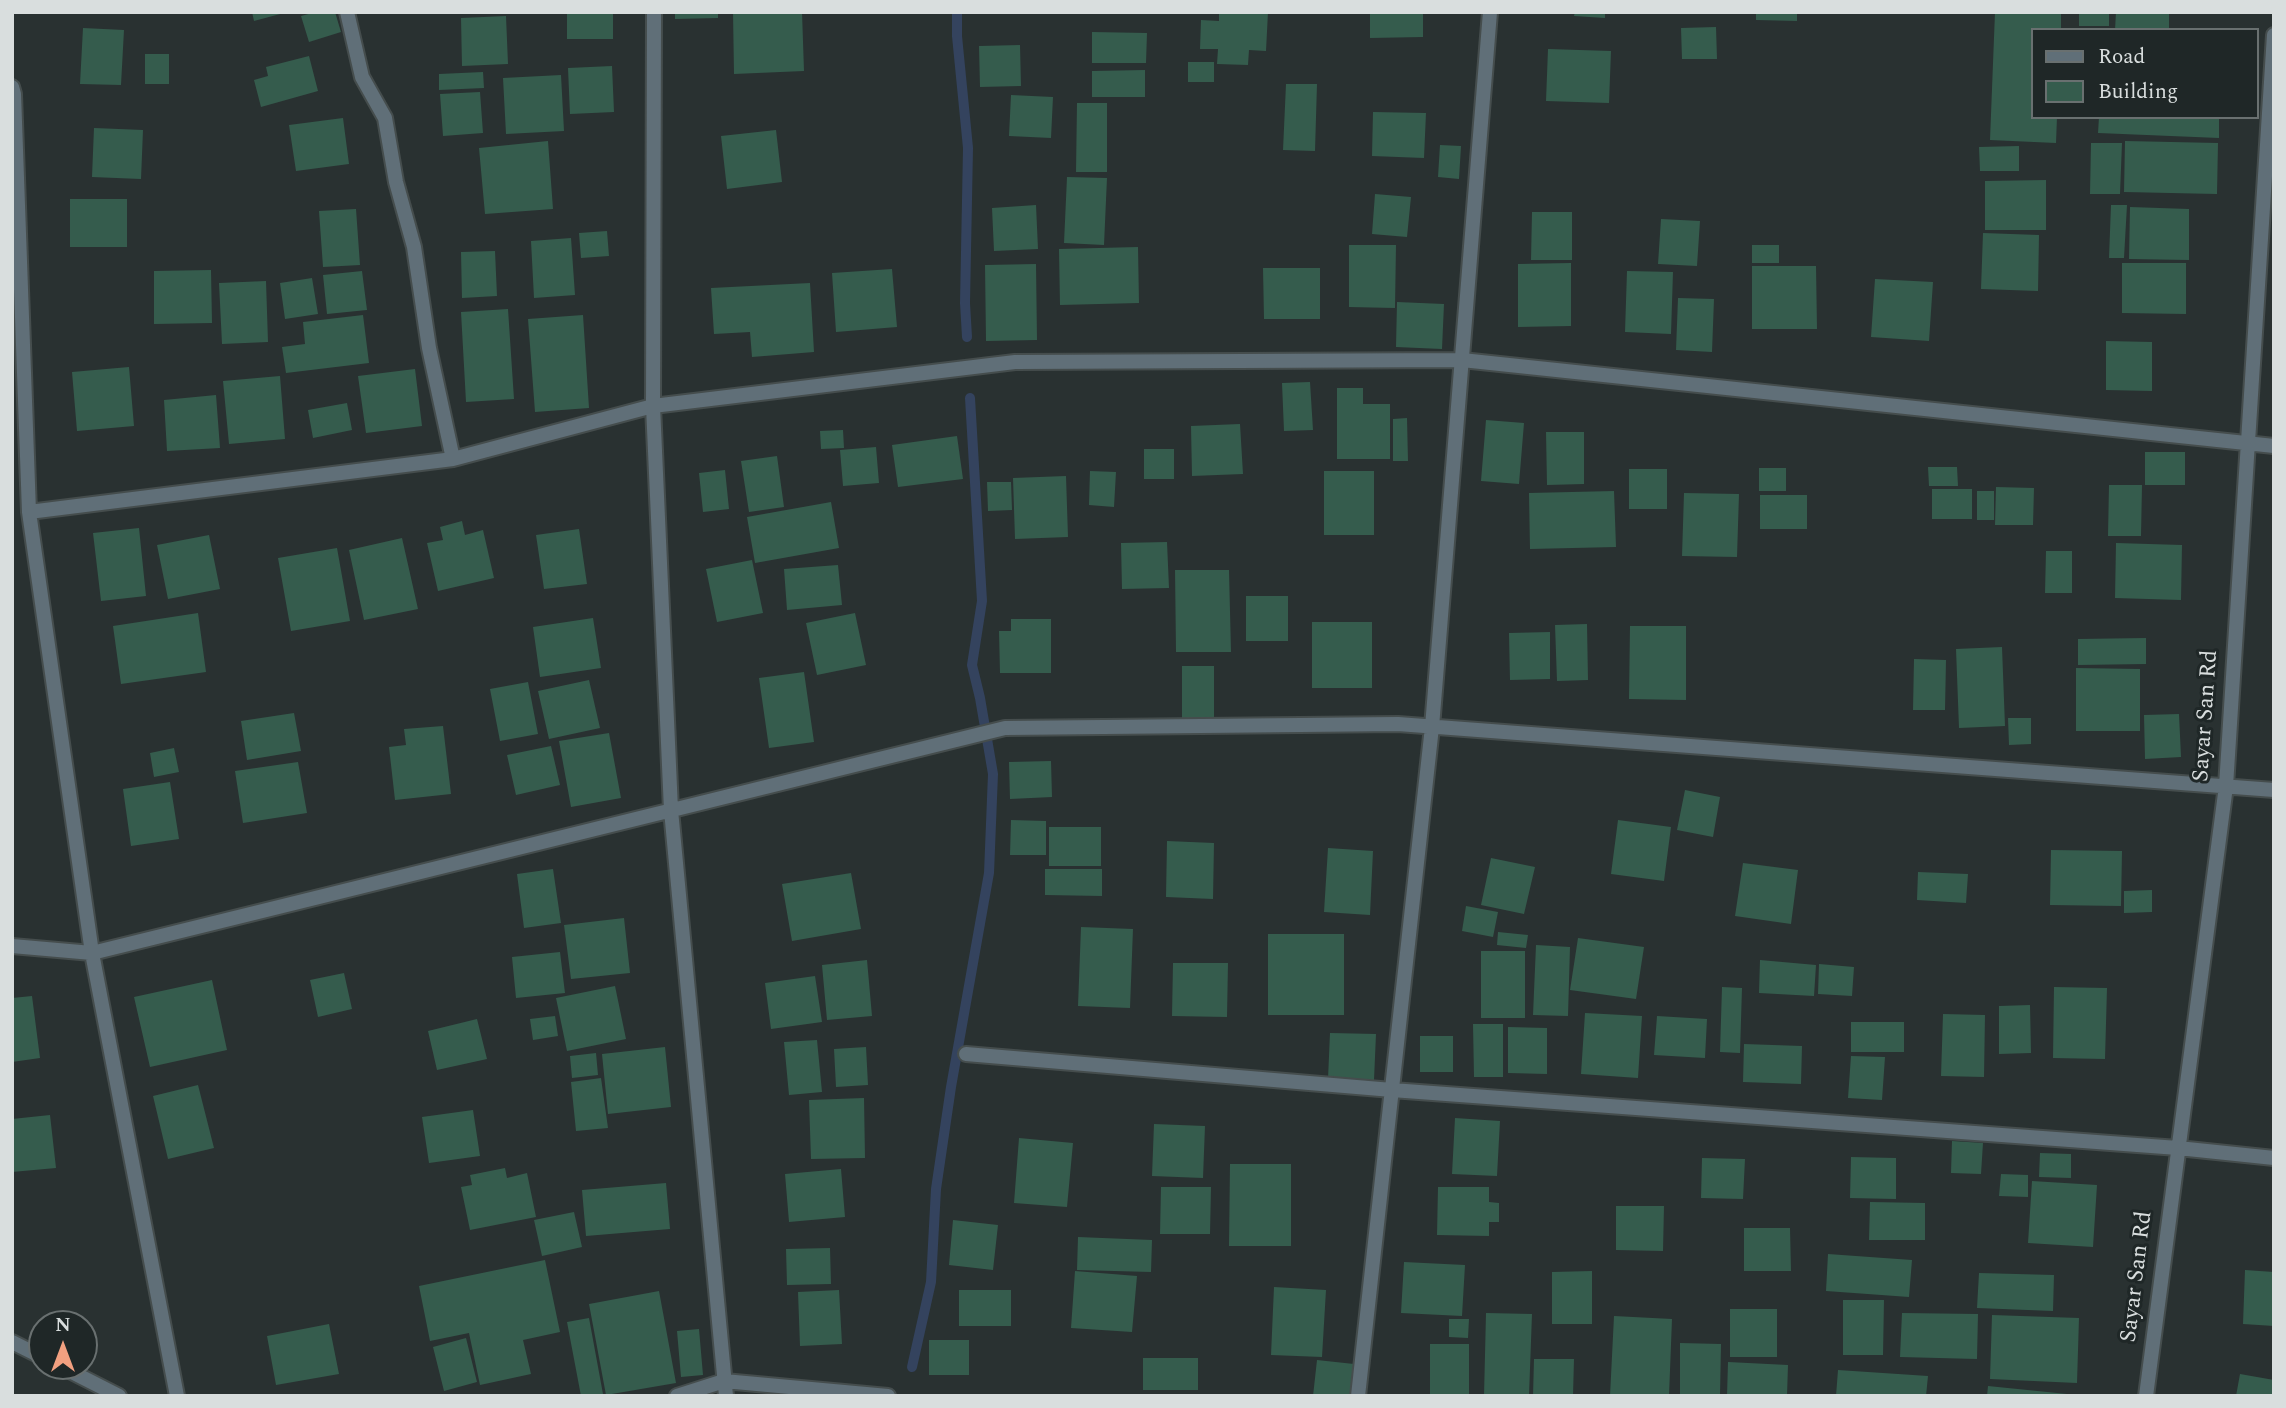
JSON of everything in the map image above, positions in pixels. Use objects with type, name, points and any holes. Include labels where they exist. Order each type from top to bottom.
[{"type":"street","points":[[347,12],[362,77],[385,118],[396,182],[414,247],[429,348],[453,459]]},
{"type":"street","points":[[654,12],[653,406],[671,810],[725,1388]]},
{"type":"street","points":[[1359,1396],[1432,727],[1490,12]]},
{"type":"street","name":"Sayar San Rd","points":[[2146,1396],[2226,786],[2271,142],[2274,36]]},
{"type":"street","points":[[12,88],[29,512],[92,953],[177,1396]]},
{"type":"street","points":[[29,512],[453,459],[653,406],[1015,362],[1462,360],[2274,446]]},
{"type":"street","points":[[12,946],[92,953],[1005,728],[1385,724],[2274,790]]},
{"type":"street","points":[[966,1054],[1392,1090],[2178,1148],[2274,1158]]},
{"type":"street","points":[[12,1342],[28,1350]]},
{"type":"street","points":[[88,1380],[119,1396]]},
{"type":"street","points":[[677,1396],[725,1388],[888,1396]]},
{"type":"building","points":[[252,12],[284,12],[284,13],[254,21]]},
{"type":"building","points":[[316,12],[335,12],[341,32],[309,42],[301,16]]},
{"type":"building","points":[[567,12],[613,12],[613,39],[567,39]]},
{"type":"building","points":[[675,12],[718,12],[718,18],[675,19]]},
{"type":"building","points":[[733,12],[802,12],[804,71],[734,74]]},
{"type":"building","points":[[1219,12],[1268,12],[1266,51],[1249,50],[1248,65],[1217,64],[1218,49],[1200,49],[1201,20],[1219,21]]},
{"type":"building","points":[[1370,12],[1423,12],[1423,37],[1370,38]]},
{"type":"building","points":[[1575,12],[1605,12],[1605,18],[1574,16]]},
{"type":"building","points":[[1756,12],[1797,12],[1797,21],[1756,20]]},
{"type":"building","points":[[1995,12],[2061,12],[2061,28],[2030,28],[2030,119],[2057,119],[2056,143],[1990,140]]},
{"type":"building","points":[[2079,12],[2109,12],[2109,26],[2079,26]]},
{"type":"building","points":[[2116,12],[2169,13],[2169,28],[2115,28]]},
{"type":"building","points":[[506,16],[508,64],[462,66],[461,18]]},
{"type":"building","points":[[1716,27],[1717,59],[1682,59],[1681,28]]},
{"type":"building","points":[[83,28],[124,30],[121,85],[80,84]]},
{"type":"building","points":[[1092,32],[1147,33],[1146,63],[1092,63]]},
{"type":"building","points":[[1020,45],[1021,86],[980,87],[979,46]]},
{"type":"building","points":[[1548,49],[1611,51],[1609,103],[1546,101]]},
{"type":"building","points":[[145,54],[169,54],[169,84],[145,84]]},
{"type":"building","points":[[309,56],[318,91],[261,107],[254,80],[268,76],[266,67]]},
{"type":"building","points":[[1188,62],[1214,62],[1214,82],[1188,82]]},
{"type":"building","points":[[612,66],[614,112],[570,114],[568,68]]},
{"type":"building","points":[[1145,70],[1145,97],[1092,97],[1092,71]]},
{"type":"building","points":[[483,72],[484,88],[439,90],[439,74]]},
{"type":"building","points":[[561,75],[564,131],[506,134],[503,78]]},
{"type":"building","points":[[1286,84],[1317,84],[1315,151],[1283,150]]},
{"type":"building","points":[[480,92],[483,133],[443,136],[440,94]]},
{"type":"building","points":[[1011,95],[1053,97],[1051,138],[1009,136]]},
{"type":"building","points":[[1077,103],[1107,103],[1107,172],[1076,172]]},
{"type":"building","points":[[1373,112],[1426,113],[1424,158],[1372,156]]},
{"type":"building","points":[[343,118],[349,164],[296,171],[289,125]]},
{"type":"building","points":[[2099,119],[2219,119],[2219,138],[2098,133]]},
{"type":"building","points":[[94,128],[143,130],[141,179],[92,177]]},
{"type":"building","points":[[776,130],[782,182],[727,189],[721,136]]},
{"type":"building","points":[[548,141],[553,209],[485,214],[479,148]]},
{"type":"building","points":[[2125,141],[2218,143],[2217,194],[2124,192]]},
{"type":"building","points":[[2091,143],[2122,143],[2120,194],[2090,194]]},
{"type":"building","points":[[1440,145],[1461,146],[1459,179],[1438,177]]},
{"type":"building","points":[[2019,146],[2019,171],[1980,171],[1979,147]]},
{"type":"building","points":[[1067,177],[1107,178],[1104,245],[1064,243]]},
{"type":"building","points":[[2046,180],[2046,230],[1985,230],[1985,181]]},
{"type":"building","points":[[1375,194],[1411,197],[1407,237],[1372,234]]},
{"type":"building","points":[[70,199],[127,199],[127,247],[70,247]]},
{"type":"building","points":[[1036,205],[1038,249],[994,251],[992,208]]},
{"type":"building","points":[[2111,205],[2127,205],[2124,258],[2109,258]]},
{"type":"building","points":[[2130,207],[2189,209],[2189,260],[2129,259]]},
{"type":"building","points":[[356,209],[360,265],[323,267],[319,211]]},
{"type":"building","points":[[1532,212],[1572,212],[1572,260],[1531,260]]},
{"type":"building","points":[[1661,219],[1700,221],[1697,266],[1658,264]]},
{"type":"building","points":[[607,231],[609,256],[581,258],[579,233]]},
{"type":"building","points":[[1983,233],[2039,235],[2038,291],[1981,289]]},
{"type":"building","points":[[571,238],[575,295],[534,298],[531,241]]},
{"type":"building","points":[[1349,245],[1396,245],[1395,308],[1349,307]]},
{"type":"building","points":[[1752,245],[1779,245],[1779,263],[1752,263]]},
{"type":"building","points":[[1138,247],[1139,303],[1060,305],[1059,249]]},
{"type":"building","points":[[495,251],[497,296],[462,298],[461,252]]},
{"type":"building","points":[[1571,263],[1571,326],[1518,327],[1518,264]]},
{"type":"building","points":[[2122,263],[2186,263],[2186,314],[2122,313]]},
{"type":"building","points":[[1036,264],[1037,340],[986,341],[985,265]]},
{"type":"building","points":[[1752,266],[1816,266],[1817,329],[1752,329]]},
{"type":"building","points":[[1263,268],[1320,268],[1320,319],[1264,319]]},
{"type":"building","points":[[892,269],[897,327],[836,332],[832,273]]},
{"type":"building","points":[[211,270],[212,323],[154,324],[154,271]]},
{"type":"building","points":[[362,271],[367,310],[327,314],[323,275]]},
{"type":"building","points":[[1627,271],[1673,272],[1671,334],[1625,332]]},
{"type":"building","points":[[312,278],[318,314],[285,319],[280,283]]},
{"type":"building","points":[[1875,279],[1933,282],[1929,341],[1871,337]]},
{"type":"building","points":[[266,281],[268,342],[222,344],[219,283]]},
{"type":"building","points":[[810,283],[814,352],[752,357],[750,332],[714,334],[711,288]]},
{"type":"building","points":[[1678,298],[1714,299],[1712,352],[1676,350]]},
{"type":"building","points":[[1397,302],[1444,304],[1442,349],[1396,347]]},
{"type":"building","points":[[508,309],[514,399],[466,402],[461,312]]},
{"type":"building","points":[[363,315],[369,363],[286,373],[282,347],[305,344],[303,322]]},
{"type":"building","points":[[583,315],[589,408],[535,412],[528,319]]},
{"type":"building","points":[[2106,341],[2152,342],[2152,391],[2106,390]]},
{"type":"building","points":[[129,367],[134,426],[77,431],[72,372]]},
{"type":"building","points":[[415,369],[422,426],[366,433],[358,376]]},
{"type":"building","points":[[280,376],[285,439],[229,444],[223,381]]},
{"type":"building","points":[[1310,382],[1313,430],[1284,431],[1282,383]]},
{"type":"building","points":[[1337,388],[1363,388],[1363,404],[1390,404],[1390,459],[1337,459]]},
{"type":"building","points":[[216,395],[220,448],[167,451],[164,400]]},
{"type":"building","points":[[347,403],[352,430],[313,438],[308,410]]},
{"type":"building","points":[[1407,418],[1408,461],[1393,461],[1393,419]]},
{"type":"building","points":[[1486,420],[1524,423],[1519,484],[1481,481]]},
{"type":"building","points":[[1240,424],[1243,474],[1192,476],[1191,426]]},
{"type":"building","points":[[843,430],[844,448],[821,449],[820,431]]},
{"type":"building","points":[[1546,432],[1584,432],[1584,484],[1547,485]]},
{"type":"building","points":[[957,436],[963,479],[898,487],[892,445]]},
{"type":"building","points":[[876,447],[879,483],[843,486],[840,450]]},
{"type":"building","points":[[1144,449],[1174,449],[1174,479],[1144,479]]},
{"type":"building","points":[[2145,452],[2185,452],[2185,485],[2145,485]]},
{"type":"building","points":[[777,456],[784,507],[749,512],[741,461]]},
{"type":"building","points":[[1928,467],[1957,467],[1958,486],[1929,486]]},
{"type":"building","points":[[1759,468],[1786,468],[1786,491],[1759,491]]},
{"type":"building","points":[[1629,469],[1667,469],[1667,509],[1629,509]]},
{"type":"building","points":[[725,470],[729,509],[703,512],[699,473]]},
{"type":"building","points":[[1090,471],[1116,472],[1114,507],[1089,505]]},
{"type":"building","points":[[1324,471],[1374,471],[1374,535],[1324,535]]},
{"type":"building","points":[[1066,476],[1068,537],[1015,539],[1013,478]]},
{"type":"building","points":[[987,482],[1011,482],[1012,510],[988,511]]},
{"type":"building","points":[[2109,485],[2142,485],[2141,536],[2108,536]]},
{"type":"building","points":[[1996,487],[2034,488],[2033,525],[1995,525]]},
{"type":"building","points":[[1932,489],[1972,489],[1972,519],[1932,519]]},
{"type":"building","points":[[1614,491],[1616,547],[1530,549],[1529,493]]},
{"type":"building","points":[[1977,491],[1994,491],[1994,520],[1977,520]]},
{"type":"building","points":[[1684,493],[1739,494],[1737,557],[1682,556]]},
{"type":"building","points":[[1760,495],[1807,495],[1807,529],[1760,529]]},
{"type":"building","points":[[831,502],[839,548],[755,563],[747,517]]},
{"type":"building","points":[[462,521],[465,535],[483,530],[494,578],[438,591],[427,543],[443,540],[440,527]]},
{"type":"building","points":[[139,528],[146,596],[101,601],[93,533]]},
{"type":"building","points":[[579,529],[587,584],[544,589],[536,535]]},
{"type":"building","points":[[209,535],[220,589],[168,599],[157,545]]},
{"type":"building","points":[[402,538],[418,609],[364,620],[349,550]]},
{"type":"building","points":[[1167,542],[1169,588],[1122,589],[1121,543]]},
{"type":"building","points":[[2116,543],[2182,545],[2181,600],[2115,598]]},
{"type":"building","points":[[337,548],[350,621],[291,631],[278,558]]},
{"type":"building","points":[[2046,551],[2072,551],[2072,593],[2045,593]]},
{"type":"building","points":[[752,560],[763,613],[717,622],[706,569]]},
{"type":"building","points":[[838,565],[842,605],[787,610],[784,569]]},
{"type":"building","points":[[1175,570],[1229,570],[1231,652],[1176,652]]},
{"type":"building","points":[[1246,596],[1288,596],[1288,641],[1246,641]]},
{"type":"building","points":[[198,613],[206,672],[121,684],[113,626]]},
{"type":"building","points":[[855,613],[866,665],[817,675],[806,623]]},
{"type":"building","points":[[593,618],[601,668],[540,677],[533,627]]},
{"type":"building","points":[[1011,619],[1051,619],[1051,673],[1000,673],[999,631],[1011,631]]},
{"type":"building","points":[[1312,622],[1372,622],[1372,688],[1312,688]]},
{"type":"building","points":[[1587,624],[1588,680],[1557,681],[1555,625]]},
{"type":"building","points":[[1630,626],[1686,626],[1686,700],[1629,699]]},
{"type":"building","points":[[1550,632],[1550,679],[1510,680],[1509,633]]},
{"type":"building","points":[[2146,638],[2146,664],[2078,665],[2078,639]]},
{"type":"building","points":[[2002,647],[2005,726],[1959,728],[1956,649]]},
{"type":"building","points":[[1914,659],[1946,660],[1945,710],[1913,710]]},
{"type":"building","points":[[1182,666],[1214,666],[1214,719],[1182,719]]},
{"type":"building","points":[[2076,668],[2140,669],[2140,731],[2076,731]]},
{"type":"building","points":[[804,672],[814,742],[769,748],[759,678]]},
{"type":"building","points":[[589,680],[600,728],[549,739],[538,691]]},
{"type":"building","points":[[528,682],[538,734],[500,741],[490,689]]},
{"type":"building","points":[[294,713],[301,751],[247,760],[241,721]]},
{"type":"building","points":[[2179,714],[2181,757],[2145,759],[2144,715]]},
{"type":"building","points":[[2008,718],[2031,718],[2031,744],[2009,745]]},
{"type":"building","points":[[443,726],[451,794],[395,800],[389,747],[406,745],[404,729]]},
{"type":"building","points":[[609,733],[621,798],[571,807],[559,741]]},
{"type":"building","points":[[551,746],[560,785],[516,795],[507,755]]},
{"type":"building","points":[[174,748],[179,772],[154,777],[150,753]]},
{"type":"building","points":[[1051,761],[1052,797],[1010,799],[1009,762]]},
{"type":"building","points":[[298,762],[307,813],[243,823],[235,771]]},
{"type":"building","points":[[170,782],[179,839],[131,846],[123,789]]},
{"type":"building","points":[[1685,790],[1720,797],[1713,837],[1677,830]]},
{"type":"building","points":[[1011,820],[1046,821],[1046,855],[1010,855]]},
{"type":"building","points":[[1618,820],[1671,827],[1664,881],[1611,874]]},
{"type":"building","points":[[1049,827],[1101,827],[1101,866],[1049,866]]},
{"type":"building","points":[[1167,841],[1214,843],[1213,899],[1166,897]]},
{"type":"building","points":[[1328,848],[1373,851],[1370,915],[1324,912]]},
{"type":"building","points":[[2051,850],[2122,851],[2121,906],[2050,905]]},
{"type":"building","points":[[1491,858],[1535,867],[1524,914],[1481,905]]},
{"type":"building","points":[[1743,863],[1798,870],[1791,924],[1735,916]]},
{"type":"building","points":[[553,869],[561,923],[524,928],[517,874]]},
{"type":"building","points":[[1045,869],[1102,869],[1102,896],[1045,895]]},
{"type":"building","points":[[1918,872],[1968,874],[1966,903],[1917,900]]},
{"type":"building","points":[[851,873],[861,929],[792,941],[782,884]]},
{"type":"building","points":[[2152,890],[2152,912],[2124,913],[2124,891]]},
{"type":"building","points":[[1466,906],[1498,912],[1493,937],[1462,931]]},
{"type":"building","points":[[624,918],[630,973],[571,979],[564,925]]},
{"type":"building","points":[[1081,927],[1133,929],[1130,1008],[1078,1006]]},
{"type":"building","points":[[1498,932],[1528,935],[1526,948],[1497,945]]},
{"type":"building","points":[[1268,934],[1344,934],[1344,1015],[1268,1015]]},
{"type":"building","points":[[1578,938],[1644,947],[1636,999],[1570,990]]},
{"type":"building","points":[[1536,945],[1570,947],[1568,1016],[1533,1015]]},
{"type":"building","points":[[1481,951],[1525,951],[1525,1018],[1481,1018]]},
{"type":"building","points":[[560,952],[565,993],[516,998],[512,957]]},
{"type":"building","points":[[867,960],[872,1016],[827,1020],[822,965]]},
{"type":"building","points":[[1760,960],[1816,965],[1814,996],[1759,993]]},
{"type":"building","points":[[1173,963],[1228,963],[1227,1017],[1172,1016]]},
{"type":"building","points":[[1819,964],[1854,967],[1852,996],[1818,994]]},
{"type":"building","points":[[344,973],[352,1009],[318,1017],[310,980]]},
{"type":"building","points":[[815,976],[822,1022],[771,1029],[765,983]]},
{"type":"building","points":[[212,980],[227,1050],[150,1067],[134,997]]},
{"type":"building","points":[[615,986],[626,1039],[567,1051],[556,998]]},
{"type":"building","points":[[1722,987],[1742,988],[1740,1053],[1720,1052]]},
{"type":"building","points":[[2054,987],[2107,988],[2105,1059],[2053,1058]]},
{"type":"building","points":[[32,996],[40,1058],[12,1062],[12,998]]},
{"type":"building","points":[[2030,1005],[2031,1053],[1999,1054],[1999,1006]]},
{"type":"building","points":[[1585,1013],[1642,1016],[1638,1078],[1581,1074]]},
{"type":"building","points":[[1943,1014],[1985,1015],[1984,1077],[1941,1076]]},
{"type":"building","points":[[555,1016],[558,1036],[533,1040],[530,1019]]},
{"type":"building","points":[[1657,1016],[1707,1019],[1705,1058],[1654,1055]]},
{"type":"building","points":[[477,1019],[487,1059],[437,1070],[428,1031]]},
{"type":"building","points":[[1851,1022],[1904,1022],[1904,1052],[1851,1052]]},
{"type":"building","points":[[1473,1024],[1503,1024],[1503,1077],[1474,1077]]},
{"type":"building","points":[[1508,1027],[1547,1028],[1547,1074],[1508,1073]]},
{"type":"building","points":[[1330,1033],[1376,1034],[1374,1080],[1328,1079]]},
{"type":"building","points":[[1420,1036],[1453,1036],[1453,1072],[1420,1072]]},
{"type":"building","points":[[817,1040],[822,1092],[789,1095],[784,1042]]},
{"type":"building","points":[[1744,1044],[1802,1046],[1801,1084],[1743,1082]]},
{"type":"building","points":[[665,1047],[671,1107],[608,1114],[602,1054]]},
{"type":"building","points":[[866,1047],[868,1085],[836,1087],[834,1049]]},
{"type":"building","points":[[596,1053],[598,1075],[572,1078],[570,1056]]},
{"type":"building","points":[[1851,1056],[1885,1057],[1882,1100],[1848,1098]]},
{"type":"building","points":[[601,1078],[608,1128],[576,1131],[571,1082]]},
{"type":"building","points":[[198,1085],[214,1148],[168,1159],[153,1096]]},
{"type":"building","points":[[864,1098],[865,1158],[811,1159],[809,1100]]},
{"type":"building","points":[[473,1110],[480,1156],[429,1163],[422,1117]]},
{"type":"building","points":[[50,1115],[56,1168],[12,1172],[12,1119]]},
{"type":"building","points":[[1455,1118],[1500,1121],[1497,1176],[1452,1174]]},
{"type":"building","points":[[1154,1124],[1205,1126],[1203,1178],[1152,1176]]},
{"type":"building","points":[[1019,1138],[1073,1143],[1067,1207],[1014,1203]]},
{"type":"building","points":[[1952,1141],[1983,1143],[1981,1174],[1951,1173]]},
{"type":"building","points":[[2040,1153],[2071,1154],[2071,1178],[2039,1177]]},
{"type":"building","points":[[1851,1157],[1896,1158],[1896,1199],[1850,1198]]},
{"type":"building","points":[[1702,1158],[1745,1159],[1743,1199],[1701,1198]]},
{"type":"building","points":[[1230,1164],[1291,1164],[1291,1246],[1229,1246]]},
{"type":"building","points":[[505,1168],[507,1178],[527,1173],[536,1217],[470,1230],[461,1187],[472,1185],[470,1175]]},
{"type":"building","points":[[841,1169],[845,1217],[789,1222],[785,1174]]},
{"type":"building","points":[[2001,1174],[2028,1175],[2028,1197],[1999,1196]]},
{"type":"building","points":[[2032,1181],[2097,1185],[2093,1247],[2028,1243]]},
{"type":"building","points":[[666,1183],[670,1229],[586,1236],[582,1190]]},
{"type":"building","points":[[1161,1187],[1211,1187],[1210,1234],[1160,1234]]},
{"type":"building","points":[[1438,1187],[1489,1187],[1489,1202],[1499,1203],[1499,1222],[1489,1222],[1489,1236],[1437,1235]]},
{"type":"building","points":[[1870,1202],[1925,1203],[1925,1240],[1869,1240]]},
{"type":"building","points":[[1616,1206],[1664,1206],[1663,1251],[1616,1250]]},
{"type":"building","points":[[574,1212],[582,1247],[542,1256],[534,1220]]},
{"type":"building","points":[[953,1220],[998,1225],[993,1270],[949,1265]]},
{"type":"building","points":[[1744,1228],[1790,1228],[1791,1271],[1744,1271]]},
{"type":"building","points":[[1078,1237],[1152,1240],[1151,1272],[1077,1270]]},
{"type":"building","points":[[830,1248],[831,1284],[787,1285],[786,1249]]},
{"type":"building","points":[[1828,1254],[1912,1260],[1909,1297],[1826,1291]]},
{"type":"building","points":[[545,1260],[560,1332],[523,1340],[531,1374],[480,1385],[469,1333],[430,1341],[419,1286]]},
{"type":"building","points":[[1404,1262],[1465,1265],[1462,1316],[1401,1313]]},
{"type":"building","points":[[2245,1270],[2274,1272],[2274,1326],[2243,1324]]},
{"type":"building","points":[[1075,1271],[1137,1276],[1132,1332],[1071,1328]]},
{"type":"building","points":[[1592,1271],[1592,1324],[1552,1324],[1552,1272]]},
{"type":"building","points":[[1979,1273],[2054,1275],[2053,1311],[1977,1308]]},
{"type":"building","points":[[1274,1287],[1326,1290],[1322,1357],[1271,1355]]},
{"type":"building","points":[[839,1290],[842,1344],[800,1346],[798,1292]]},
{"type":"building","points":[[959,1290],[1011,1290],[1011,1326],[959,1326]]},
{"type":"building","points":[[659,1291],[676,1383],[606,1395],[589,1304]]},
{"type":"building","points":[[1843,1300],[1884,1300],[1883,1355],[1843,1355]]},
{"type":"building","points":[[1730,1309],[1777,1309],[1777,1357],[1730,1357]]},
{"type":"building","points":[[1486,1313],[1532,1314],[1529,1396],[1484,1396]]},
{"type":"building","points":[[1902,1313],[1978,1314],[1977,1359],[1900,1357]]},
{"type":"building","points":[[1992,1315],[2079,1318],[2077,1383],[1990,1379]]},
{"type":"building","points":[[1614,1316],[1672,1319],[1669,1396],[1610,1396]]},
{"type":"building","points":[[589,1318],[603,1394],[581,1396],[567,1322]]},
{"type":"building","points":[[1449,1319],[1469,1319],[1468,1338],[1449,1337]]},
{"type":"building","points":[[329,1324],[339,1374],[276,1385],[267,1336]]},
{"type":"building","points":[[699,1329],[703,1375],[681,1377],[677,1331]]},
{"type":"building","points":[[466,1338],[477,1382],[444,1391],[433,1347]]},
{"type":"building","points":[[929,1340],[969,1340],[969,1375],[929,1375]]},
{"type":"building","points":[[1680,1343],[1721,1344],[1720,1396],[1680,1396]]},
{"type":"building","points":[[1430,1344],[1469,1344],[1469,1396],[1430,1396]]},
{"type":"building","points":[[1143,1358],[1198,1358],[1198,1390],[1143,1390]]},
{"type":"building","points":[[1534,1359],[1574,1359],[1573,1396],[1533,1396]]},
{"type":"building","points":[[1317,1360],[1354,1364],[1351,1396],[1313,1396]]},
{"type":"building","points":[[1728,1362],[1788,1365],[1787,1396],[1727,1396]]},
{"type":"building","points":[[1838,1370],[1928,1376],[1926,1396],[1836,1396]]},
{"type":"building","points":[[2240,1374],[2274,1380],[2274,1396],[2236,1396]]},
{"type":"building","points":[[1988,1386],[2067,1394],[2067,1396],[1987,1396]]},
{"type":"waterway","points":[[957,12],[968,148],[965,303],[967,337]]},
{"type":"waterway","points":[[912,1367],[931,1282],[936,1189],[989,873],[993,774],[972,665],[982,601],[970,398]]}]
